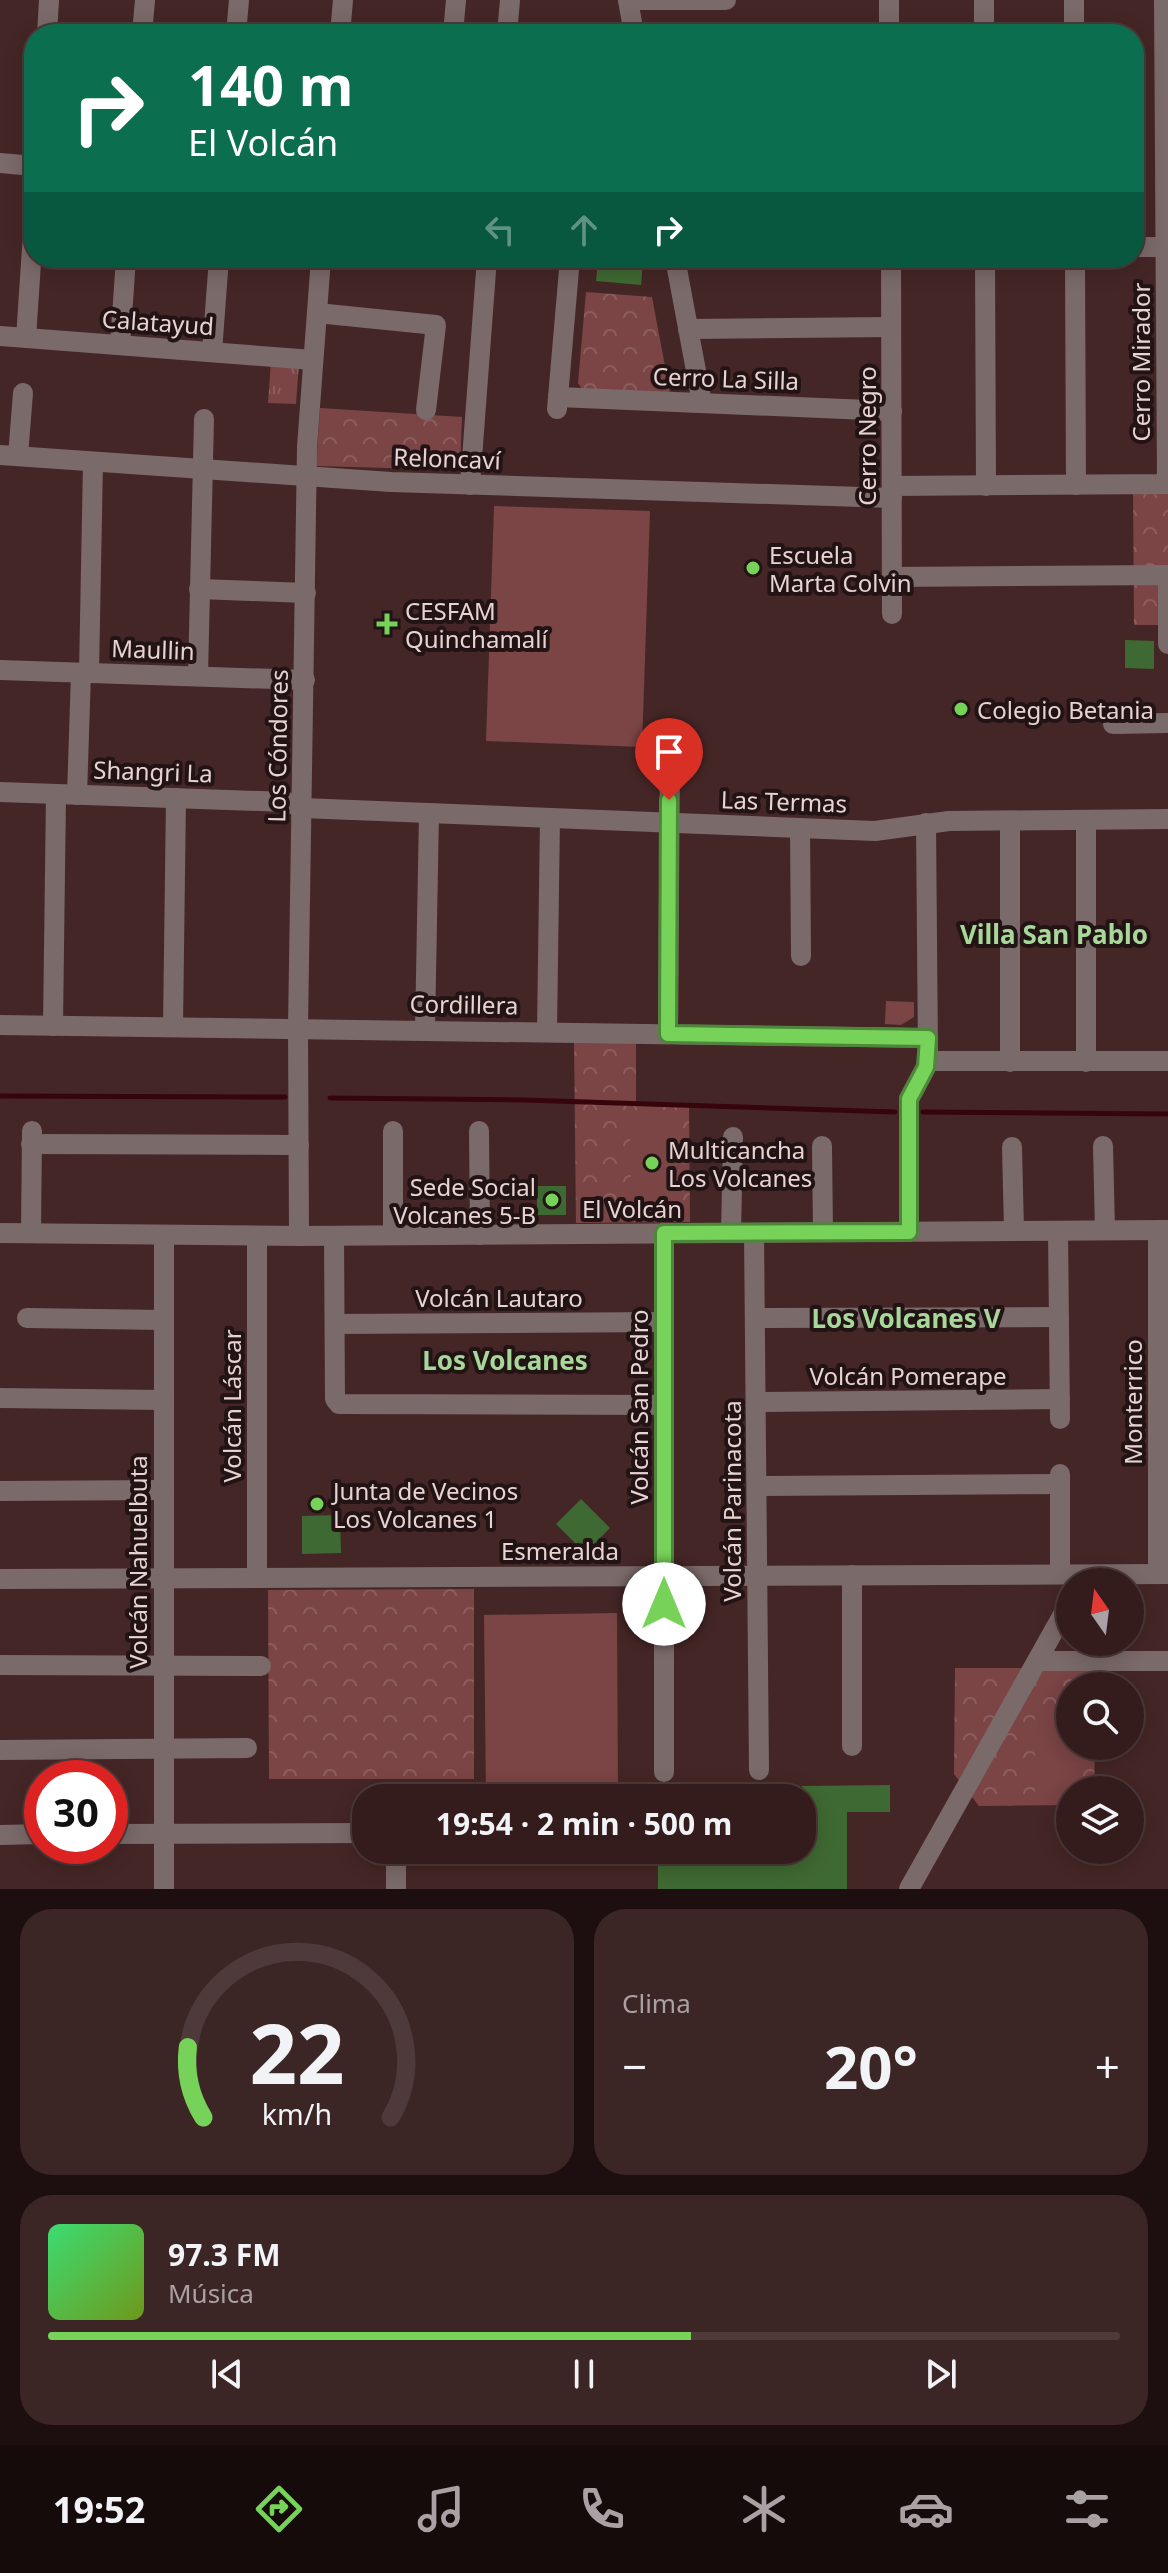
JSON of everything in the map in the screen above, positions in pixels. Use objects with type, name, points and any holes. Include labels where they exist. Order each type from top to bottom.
[{"type":"street","points":[[48,24],[49,0]]},
{"type":"street","points":[[143,24],[145,0]]},
{"type":"street","points":[[237,24],[239,0]]},
{"type":"street","points":[[341,24],[343,0]]},
{"type":"street","points":[[454,24],[456,0]]},
{"type":"street","points":[[508,24],[510,0]]},
{"type":"street","points":[[632,24],[628,0],[726,0]]},
{"type":"street","points":[[889,0],[889,24]]},
{"type":"street","points":[[984,0],[984,24]]},
{"type":"street","points":[[1074,0],[1074,24]]},
{"type":"street","name":"Cerro Mirador","points":[[1164,0],[1167,484]]},
{"type":"street","points":[[0,163],[24,165]]},
{"type":"street","points":[[1144,247],[1167,247]]},
{"type":"street","points":[[26,338],[31,268]]},
{"type":"street","points":[[120,345],[125,268]]},
{"type":"street","points":[[212,352],[218,268]]},
{"type":"street","name":"Los Cóndores","points":[[299,1236],[298,1028],[307,478],[320,268]]},
{"type":"street","points":[[470,485],[486,268]]},
{"type":"street","name":"Cerro La Silla","points":[[569,268],[558,404],[702,403],[892,411]]},
{"type":"street","points":[[677,268],[702,403]]},
{"type":"street","name":"Cerro Negro","points":[[891,268],[892,614]]},
{"type":"street","points":[[985,268],[986,486]]},
{"type":"street","points":[[1075,268],[1076,485]]},
{"type":"street","points":[[317,313],[436,325],[426,410]]},
{"type":"street","points":[[688,329],[891,327]]},
{"type":"street","name":"Calatayud","points":[[0,336],[313,360]]},
{"type":"street","points":[[9,455],[23,393]]},
{"type":"street","points":[[198,676],[204,419]]},
{"type":"street","name":"Reloncaví","points":[[9,455],[307,478],[470,485],[892,492],[986,486],[1167,484]]},
{"type":"street","points":[[77,795],[93,462]]},
{"type":"street","points":[[892,577],[1168,575],[1168,644]]},
{"type":"street","points":[[199,589],[306,593]]},
{"type":"street","name":"Maullin","points":[[0,670],[305,680]]},
{"type":"street","points":[[1113,724],[1168,723]]},
{"type":"street","points":[[668,1034],[670,753]]},
{"type":"street","name":"Shangri La","points":[[0,792],[287,802],[302,808]]},
{"type":"street","points":[[53,1026],[56,794]]},
{"type":"street","points":[[173,1027],[176,798]]},
{"type":"street","name":"Las Termas","points":[[302,808],[881,831],[926,823],[1168,819]]},
{"type":"street","points":[[425,1030],[429,813]]},
{"type":"street","points":[[547,1032],[550,818]]},
{"type":"street","points":[[1086,820],[1086,1062]]},
{"type":"street","points":[[1010,821],[1010,1062]]},
{"type":"street","points":[[909,1232],[909,1099],[927,1061],[928,1038],[926,823]]},
{"type":"street","points":[[800,828],[801,956]]},
{"type":"street","name":"Cordillera","points":[[0,1025],[928,1038]]},
{"type":"street","points":[[927,1061],[1168,1061]]},
{"type":"street","points":[[393,1131],[393,1235]]},
{"type":"street","points":[[479,1131],[480,1235]]},
{"type":"street","points":[[731,1233],[733,1137]]},
{"type":"street","points":[[31,1233],[32,1138],[299,1145]]},
{"type":"street","points":[[822,1146],[823,1232]]},
{"type":"street","points":[[1103,1146],[1105,1230]]},
{"type":"street","points":[[1012,1147],[1014,1231]]},
{"type":"street","name":"El Volcán","points":[[0,1233],[334,1236],[1163,1230]]},
{"type":"street","name":"Monterrico","points":[[1163,1230],[1163,1574]]},
{"type":"street","points":[[755,1318],[1059,1317],[1058,1231]]},
{"type":"street","name":"Volcán San Pedro","points":[[664,1233],[664,1772]]},
{"type":"street","name":"Volcán Parinacota","points":[[754,1233],[759,1770]]},
{"type":"street","name":"Volcán Nahuelbuta","points":[[164,1235],[164,1889]]},
{"type":"street","name":"Volcán Láscar","points":[[257,1236],[257,1577]]},
{"type":"street","points":[[334,1236],[337,1402],[664,1405]]},
{"type":"street","name":"Volcán Pomerape","points":[[756,1402],[1060,1409],[1059,1317]]},
{"type":"street","points":[[27,1318],[164,1320]]},
{"type":"street","name":"Volcán Lautaro","points":[[335,1324],[664,1322]]},
{"type":"street","points":[[0,1398],[163,1400]]},
{"type":"street","points":[[757,1486],[1060,1478],[1060,1568]]},
{"type":"street","points":[[0,1491],[163,1490]]},
{"type":"street","name":"Esmeralda","points":[[0,1579],[1056,1574]]},
{"type":"street","points":[[852,1575],[852,1746]]},
{"type":"street","points":[[909,1889],[1056,1627]]},
{"type":"street","points":[[1037,1661],[1168,1661]]},
{"type":"street","points":[[0,1665],[261,1666]]},
{"type":"street","points":[[0,1750],[247,1748]]},
{"type":"street","points":[[128,1834],[352,1833]]},
{"type":"street","points":[[0,1835],[24,1834]]},
{"type":"street","points":[[396,1864],[396,1889]]},
{"type":"green space","points":[[586,292],[652,297],[671,398],[582,389],[578,383]]},
{"type":"green space","points":[[271,361],[299,363],[296,404],[268,403]]},
{"type":"green space","points":[[320,408],[462,417],[460,470],[316,466]]},
{"type":"green space","points":[[1133,490],[1168,490],[1168,568],[1163,625],[1134,625]]},
{"type":"green space","points":[[494,506],[650,511],[642,747],[486,741]]},
{"type":"green space","points":[[886,1001],[914,1002],[914,1017],[901,1025],[885,1024]]},
{"type":"green space","points":[[574,1042],[636,1042],[636,1105],[689,1105],[690,1222],[576,1223]]},
{"type":"green space","name":"Multicancha Los Volcanes","points":[[630,1121],[672,1121],[673,1204],[631,1205]]},
{"type":"green space","points":[[474,1589],[474,1779],[269,1779],[268,1590]]},
{"type":"green space","points":[[617,1613],[618,1784],[486,1784],[484,1615]]},
{"type":"green space","points":[[955,1668],[1095,1668],[1095,1672],[1056,1672],[1056,1760],[1095,1760],[1094,1776],[1056,1776],[1056,1805],[979,1806],[954,1774]]},
{"type":"green space","points":[[1035,1714],[1056,1714],[1056,1760],[1077,1760],[1077,1776],[1056,1776],[1056,1798],[1035,1798]]},
{"type":"building","points":[[597,268],[643,268],[641,285],[596,281]]},
{"type":"building","points":[[1125,640],[1154,641],[1154,669],[1125,668]]},
{"type":"building","name":"Sede Social Volcanes 5-B","points":[[537,1186],[566,1186],[566,1215],[537,1215]]},
{"type":"building","points":[[581,1499],[610,1528],[585,1553],[556,1524]]},
{"type":"building","points":[[340,1515],[341,1553],[302,1554],[302,1516]]},
{"type":"building","points":[[890,1785],[890,1812],[847,1812],[847,1889],[658,1889],[658,1864],[816,1864],[816,1786]]},
{"type":"waterway","points":[[0,1096],[285,1097]]},
{"type":"waterway","points":[[330,1098],[524,1100],[895,1112]]},
{"type":"waterway","points":[[923,1112],[1168,1114]]},
{"type":"place","name":"Escuela Marta Colvin","points":[[753,568]]},
{"type":"place","name":"CESFAM Quinchamalí","points":[[387,624]]},
{"type":"place","name":"Colegio Betania","points":[[961,709]]},
{"type":"place","name":"Multicancha Los Volcanes","points":[[652,1163]]},
{"type":"place","name":"Sede Social Volcanes 5-B","points":[[552,1200]]},
{"type":"place","name":"Junta de Vecinos Los Volcanes 1","points":[[317,1504]]},
{"type":"district","name":"Villa San Pablo","points":[[1054,934]]},
{"type":"district","name":"Los Volcanes V","points":[[906,1318]]},
{"type":"district","name":"Los Volcanes","points":[[505,1360]]},
{"type":"route","points":[[664,1604],[664,1233],[909,1232],[909,1099],[926,1067],[928,1054],[928,1038],[668,1034],[669,800]]}]
